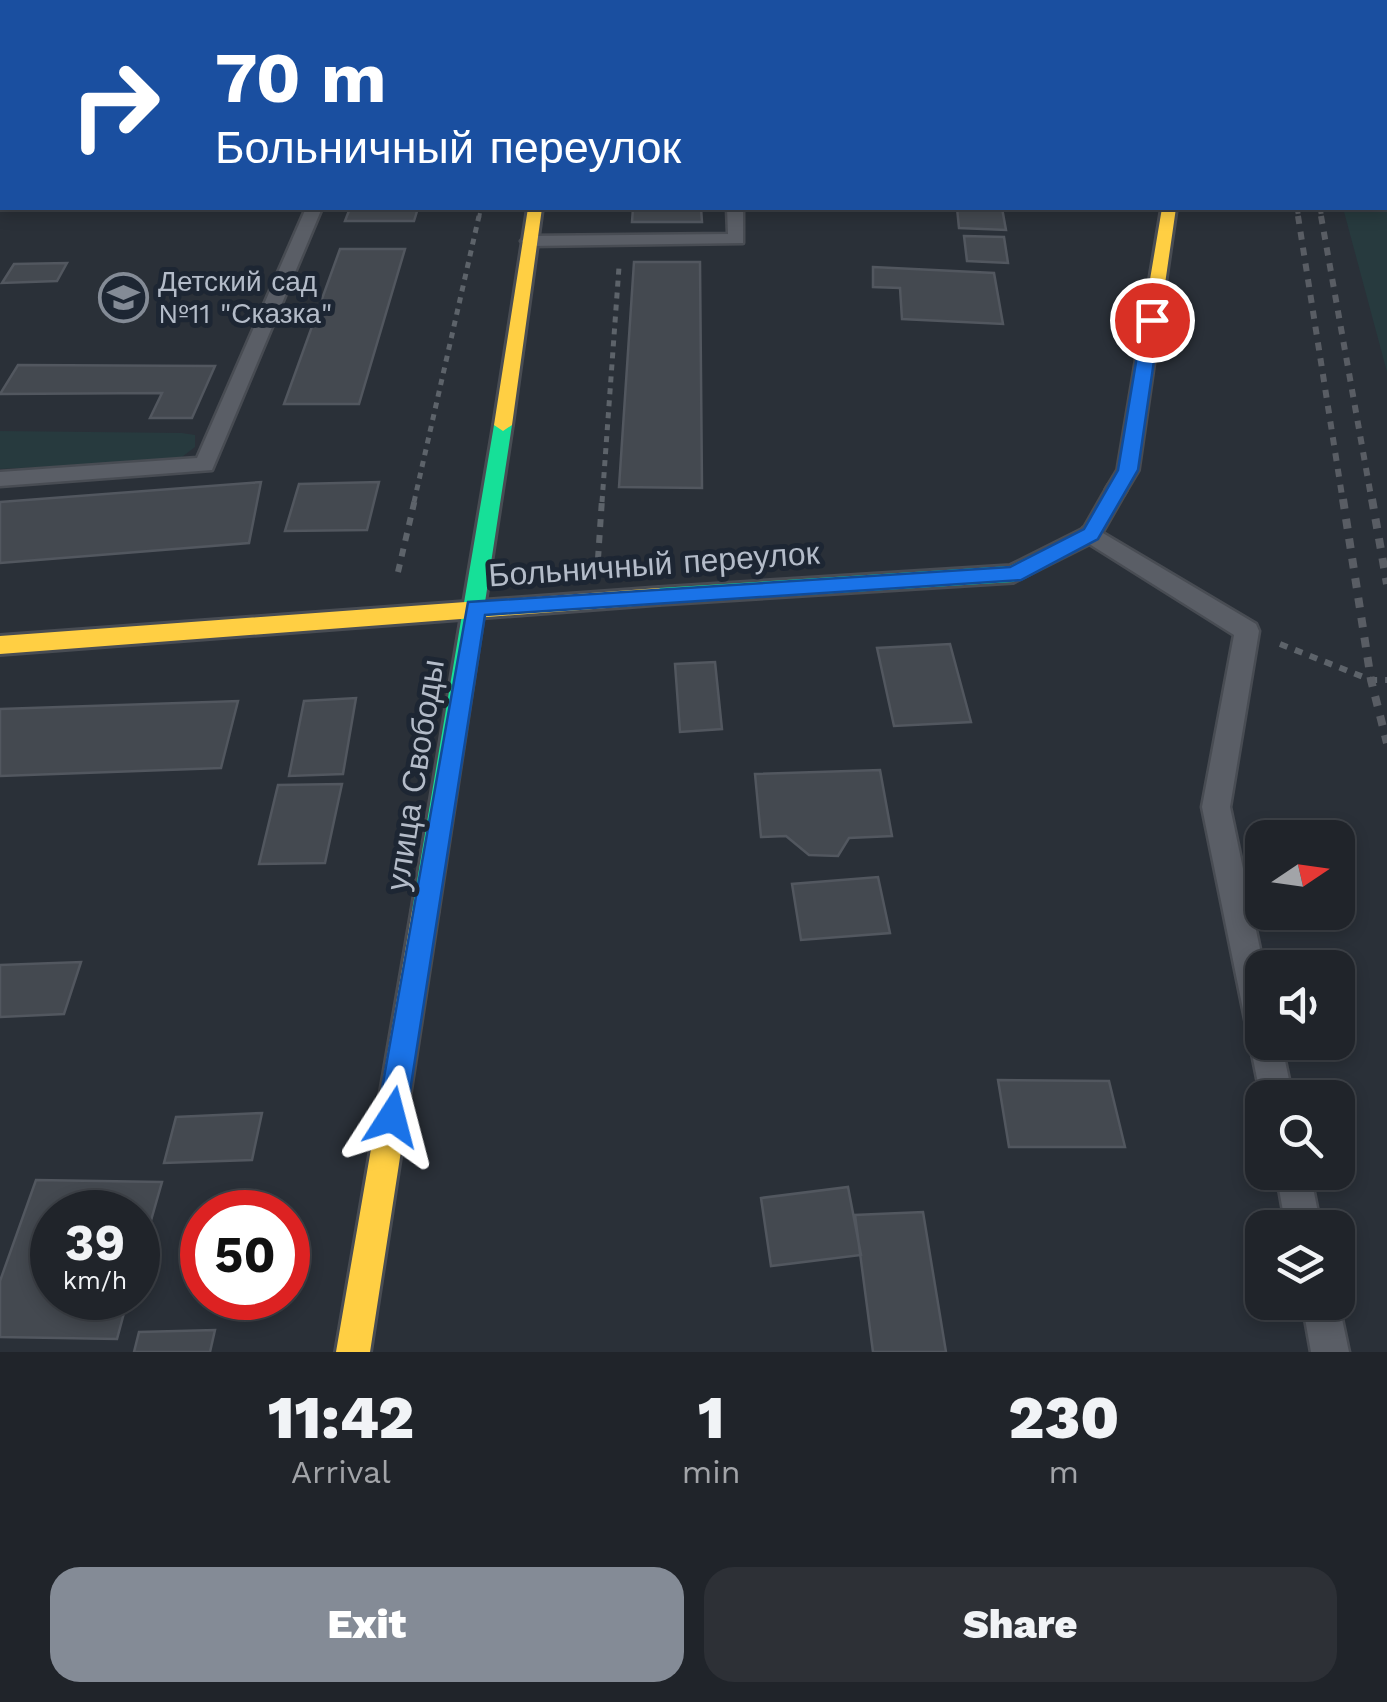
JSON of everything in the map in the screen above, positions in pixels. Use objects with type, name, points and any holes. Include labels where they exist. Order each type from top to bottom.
[{"type":"street","name":"улица Свободы","points":[[353,1352],[536,210]]},
{"type":"street","points":[[1091,534],[1128,470],[1169,210]]},
{"type":"street","name":"Больничный переулок","points":[[0,646],[388,614],[1013,574],[1091,534]]},
{"type":"lane","points":[[0,480],[205,465],[313,210]]},
{"type":"lane","points":[[530,242],[737,239],[735,210]]},
{"type":"lane","points":[[1091,534],[1247,631],[1216,807],[1246,950]]},
{"type":"lane","points":[[1324,1320],[1330,1352]]},
{"type":"path","points":[[388,614],[480,210]]},
{"type":"path","points":[[595,600],[619,262],[612,240]]},
{"type":"path","points":[[1247,631],[1371,680],[1387,680]]},
{"type":"green space","points":[[1344,210],[1387,210],[1387,372]]},
{"type":"green space","points":[[0,431],[182,433],[195,435],[195,447],[178,460],[0,469]]},
{"type":"building","points":[[349,210],[417,210],[414,221],[345,221]]},
{"type":"building","points":[[633,210],[701,210],[702,222],[632,222]]},
{"type":"building","points":[[957,210],[1002,210],[1006,230],[959,228]]},
{"type":"building","points":[[964,236],[1004,237],[1008,263],[967,261]]},
{"type":"building","points":[[340,249],[405,249],[359,404],[284,404]]},
{"type":"building","points":[[634,262],[700,262],[702,488],[619,487]]},
{"type":"building","points":[[67,263],[57,281],[2,283],[14,264]]},
{"type":"building","points":[[873,267],[994,273],[1003,324],[902,319],[900,288],[873,287]]},
{"type":"building","points":[[18,365],[215,366],[192,418],[150,418],[162,393],[0,394]]},
{"type":"building","points":[[261,482],[249,543],[0,563],[0,502]]},
{"type":"building","points":[[379,482],[367,530],[285,531],[299,484]]},
{"type":"building","points":[[950,644],[971,722],[894,726],[877,648]]},
{"type":"building","points":[[715,662],[722,729],[680,732],[675,664]]},
{"type":"building","points":[[356,698],[343,774],[289,776],[304,701]]},
{"type":"building","points":[[238,701],[221,768],[0,776],[0,709]]},
{"type":"building","points":[[880,770],[892,836],[849,838],[838,856],[809,855],[786,836],[761,837],[755,774]]},
{"type":"building","points":[[342,784],[325,863],[259,864],[278,785]]},
{"type":"building","points":[[878,877],[890,933],[801,940],[792,884]]},
{"type":"building","points":[[81,962],[64,1014],[0,1017],[0,965]]},
{"type":"building","points":[[998,1080],[1109,1081],[1125,1147],[1009,1147]]},
{"type":"building","points":[[262,1113],[252,1160],[164,1163],[176,1117]]},
{"type":"building","points":[[36,1180],[162,1182],[160,1190],[32,1190]]},
{"type":"building","points":[[848,1187],[861,1255],[771,1266],[761,1198]]},
{"type":"building","points":[[30,1197],[30,1320],[122,1320],[117,1339],[0,1337],[0,1281]]},
{"type":"building","points":[[923,1212],[946,1352],[873,1352],[855,1215]]},
{"type":"building","points":[[215,1330],[210,1352],[134,1352],[139,1332]]},
{"type":"railway","points":[[1297,210],[1299,218]]},
{"type":"railway","points":[[1320,210],[1322,218]]},
{"type":"railway","points":[[1298,216],[1343,502]]},
{"type":"railway","points":[[1321,216],[1372,502]]},
{"type":"railway","points":[[1343,499],[1371,680],[1387,743]]},
{"type":"railway","points":[[1372,499],[1387,584]]},
{"type":"traffic: fast","points":[[425,911],[503,425]]},
{"type":"traffic: fast","points":[[659,596],[1013,574],[1091,534],[1116,490]]},
{"type":"traffic: slow","points":[[503,425],[535,210]]},
{"type":"traffic: slow","points":[[1116,490],[1128,470],[1169,210]]},
{"type":"traffic: slow","points":[[0,645],[659,596]]},
{"type":"traffic: slow","points":[[353,1352],[425,911]]},
{"type":"place","name":"Детский сад №11 \"Сказка\"","points":[[123,297]]},
{"type":"route","points":[[392,1117],[475,608],[1013,574],[1091,534],[1128,470],[1152,320]]}]
